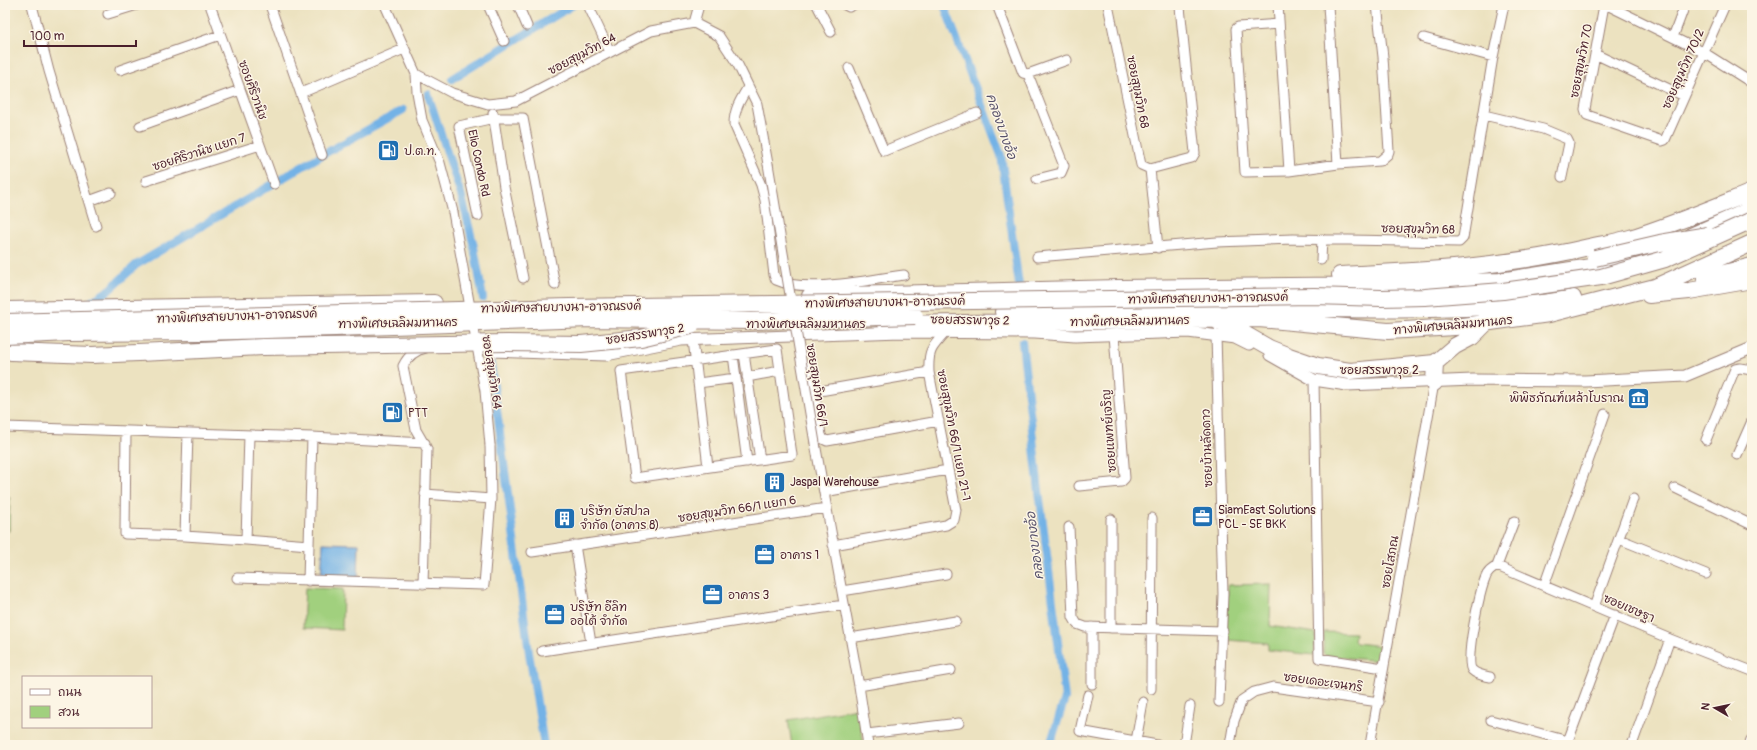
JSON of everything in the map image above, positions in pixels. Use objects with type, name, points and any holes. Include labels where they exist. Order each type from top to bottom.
[{"type":"highway","points":[[1251,286],[1332,275],[1437,270],[1491,265],[1549,257],[1630,238],[1752,192]]},
{"type":"highway","points":[[1447,283],[1500,281],[1597,266],[1658,251],[1752,209]]},
{"type":"highway","name":"ทางพิเศษสายบางนา-อาจณรงค์","points":[[5,322],[568,306],[1314,296],[1381,298],[1425,297],[1503,291],[1601,277],[1665,260],[1752,220]]},
{"type":"highway","points":[[1447,283],[1595,258],[1660,243],[1695,237],[1752,232]]},
{"type":"highway","name":"ทางพิเศษสายบางนา-อาจณรงค์","points":[[5,336],[68,333],[202,332],[590,319],[716,321],[854,318],[1077,309],[1258,308],[1353,310],[1505,307],[1554,302],[1576,298],[1606,292],[1668,275],[1720,254],[1752,237]]},
{"type":"highway","points":[[1655,287],[1752,243]]},
{"type":"highway","points":[[1605,300],[1655,287],[1752,266]]},
{"type":"highway","points":[[1605,300],[1689,290],[1752,280]]},
{"type":"highway","name":"ทางพิเศษเฉลิมมหานคร","points":[[5,310],[566,302],[1103,288],[1447,283]]},
{"type":"highway","name":"ทางพิเศษเฉลิมมหานคร","points":[[5,330],[48,328],[594,321],[704,324],[928,324],[1258,319],[1388,331],[1455,327],[1549,314],[1605,300]]},
{"type":"highway","points":[[1210,320],[1234,328],[1269,348],[1318,366],[1350,371],[1435,363],[1455,346],[1472,337],[1486,323]]},
{"type":"highway","points":[[5,350],[11,352],[92,355],[263,347],[507,343],[581,344],[641,338],[716,321]]},
{"type":"highway","points":[[1434,383],[1435,363]]},
{"type":"main road","points":[[1751,745],[1752,741]]},
{"type":"street","points":[[32,5],[49,71],[96,226]]},
{"type":"street","points":[[108,14],[137,5]]},
{"type":"street","name":"ซอยศิริวานิช","points":[[210,5],[274,184]]},
{"type":"street","points":[[270,5],[322,155]]},
{"type":"street","name":"ซอยสุขุมวิท 64","points":[[385,5],[416,74],[417,92],[422,120],[440,163],[453,212],[484,392],[490,445],[491,499],[484,585],[422,584]]},
{"type":"street","points":[[488,5],[504,41]]},
{"type":"street","points":[[518,5],[527,26]]},
{"type":"street","points":[[694,23],[699,5]]},
{"type":"street","points":[[817,5],[831,32]]},
{"type":"street","points":[[845,5],[849,7],[853,5]]},
{"type":"street","points":[[997,5],[1023,73],[1028,74],[1067,60]]},
{"type":"street","name":"ซอยสุขุมวิท 68","points":[[1108,5],[1141,166],[1150,169]]},
{"type":"street","points":[[1278,5],[1289,171]]},
{"type":"street","points":[[1328,5],[1338,164]]},
{"type":"street","points":[[1279,24],[1238,27],[1236,29],[1244,170],[1247,172],[1289,171],[1338,164],[1380,161],[1388,154],[1389,151],[1383,57],[1377,5]]},
{"type":"street","name":"ซอยสุขุมวิท 68","points":[[1037,257],[1217,242],[1293,239],[1461,241],[1493,57],[1504,5]]},
{"type":"street","points":[[1606,5],[1704,52],[1752,83]]},
{"type":"street","name":"ซอยสุขุมวิท 70","points":[[1606,5],[1584,104],[1587,115],[1662,141]]},
{"type":"street","points":[[1673,37],[1685,5]]},
{"type":"street","name":"ซอยสุขุมวิท 70/2","points":[[1662,141],[1665,140],[1725,5]]},
{"type":"street","points":[[589,7],[610,52]]},
{"type":"street","points":[[1158,248],[1150,169],[1192,158],[1195,152],[1180,7]]},
{"type":"street","name":"ซอยสุขุมวิท 64","points":[[416,74],[452,93],[488,104],[516,101],[651,31],[694,23]]},
{"type":"street","name":"ซอยสุขุมวิท 66/1","points":[[694,23],[718,36],[738,65],[757,104],[868,745]]},
{"type":"street","points":[[120,70],[220,35]]},
{"type":"street","points":[[1424,38],[1493,57]]},
{"type":"street","points":[[301,93],[404,49]]},
{"type":"street","points":[[1595,54],[1684,96]]},
{"type":"street","points":[[849,68],[884,151],[977,113]]},
{"type":"street","points":[[1028,74],[1064,166],[1061,173],[1037,179]]},
{"type":"street","points":[[748,87],[737,107],[734,116],[734,124],[761,185],[776,280],[793,285],[829,285],[904,275]]},
{"type":"street","points":[[140,126],[240,90]]},
{"type":"street","points":[[492,104],[504,187],[523,278]]},
{"type":"street","points":[[1484,114],[1543,130],[1567,139],[1569,143],[1562,177]]},
{"type":"street","points":[[494,118],[523,118],[555,285]]},
{"type":"street","name":"Elio Condo Rd","points":[[478,216],[459,126],[494,118]]},
{"type":"street","name":"ซอยศิริวานิช แยก 7","points":[[146,181],[260,145]]},
{"type":"street","points":[[89,201],[111,193]]},
{"type":"street","points":[[1321,260],[1322,239]]},
{"type":"street","name":"ซอยสรรพาวุธ 2","points":[[422,584],[427,449],[425,443],[416,430],[403,366],[407,358],[423,348],[606,354],[681,340],[900,332],[1114,335],[1188,332],[1236,338],[1314,380],[1347,385],[1434,383],[1473,380],[1585,381],[1684,376],[1752,348]]},
{"type":"street","name":"ซอยสุขุมวิท 66/1 แยก 21-1","points":[[834,545],[946,525],[954,520],[956,510],[929,372],[928,356],[932,346],[945,333]]},
{"type":"street","name":"ซอยแพทย์เจริญ","points":[[1079,486],[1121,482],[1124,481],[1125,478],[1114,335]]},
{"type":"street","name":"ซอยบ้านลัดดาว","points":[[1216,335],[1223,632],[1219,702]]},
{"type":"street","points":[[693,340],[708,468]]},
{"type":"street","points":[[777,349],[792,455],[636,478],[621,371],[696,360],[777,349]]},
{"type":"street","points":[[744,354],[760,460]]},
{"type":"street","points":[[733,355],[747,462]]},
{"type":"street","points":[[810,365],[821,435],[823,439],[827,441],[939,421]]},
{"type":"street","points":[[1706,440],[1736,369],[1740,368],[1752,370]]},
{"type":"street","points":[[747,376],[780,371]]},
{"type":"street","points":[[814,392],[929,372]]},
{"type":"street","points":[[698,383],[736,378]]},
{"type":"street","points":[[1314,380],[1319,658],[1383,668]]},
{"type":"street","name":"ซอยโสภณ","points":[[1370,745],[1379,702],[1383,668],[1434,383]]},
{"type":"street","points":[[1544,586],[1605,414]]},
{"type":"street","points":[[1737,455],[1752,421]]},
{"type":"street","points":[[5,427],[312,436],[425,443]]},
{"type":"street","points":[[126,431],[125,534],[185,536],[309,545]]},
{"type":"street","points":[[185,536],[188,433]]},
{"type":"street","points":[[246,540],[249,434]]},
{"type":"street","points":[[308,580],[312,436]]},
{"type":"street","points":[[824,492],[948,470]]},
{"type":"street","points":[[1675,488],[1752,525]]},
{"type":"street","points":[[425,494],[491,499]]},
{"type":"street","points":[[1594,607],[1633,500]]},
{"type":"street","name":"ซอยสุขุมวิท 66/1 แยก 6","points":[[532,552],[827,508]]},
{"type":"street","points":[[1152,518],[1152,688]]},
{"type":"street","points":[[1111,519],[1111,628]]},
{"type":"street","points":[[1490,677],[1480,675],[1472,670],[1469,662],[1474,620],[1485,577],[1491,569],[1497,566],[1514,521]]},
{"type":"street","points":[[1069,527],[1073,618],[1080,625],[1111,628],[1223,632]]},
{"type":"street","points":[[1618,539],[1706,574]]},
{"type":"street","points":[[575,546],[591,644]]},
{"type":"street","name":"ซอยเชษฐา","points":[[1497,566],[1670,639],[1752,671]]},
{"type":"street","points":[[842,591],[946,574]]},
{"type":"street","points":[[237,578],[422,584]]},
{"type":"street","points":[[542,651],[844,604]]},
{"type":"street","points":[[1491,720],[1567,743],[1615,615]]},
{"type":"street","points":[[850,638],[956,621]]},
{"type":"street","points":[[1092,627],[1092,684]]},
{"type":"street","points":[[1632,745],[1670,639]]},
{"type":"street","points":[[859,686],[951,670]]},
{"type":"street","name":"ซอยเดอะเจนทริ","points":[[1230,745],[1234,721],[1242,700],[1254,692],[1273,687],[1379,702]]},
{"type":"street","points":[[1088,695],[1080,730],[1157,745]]},
{"type":"street","points":[[1136,741],[1143,702]]},
{"type":"street","points":[[1184,745],[1190,706]]},
{"type":"street","points":[[867,734],[959,723]]},
{"type":"green space","points":[[5,497],[10,498],[9,531],[5,531]]},
{"type":"green space","points":[[1271,584],[1270,626],[1316,633],[1314,655],[1268,650],[1268,643],[1226,640],[1228,585]]},
{"type":"green space","points":[[305,588],[343,589],[342,630],[303,628]]},
{"type":"green space","points":[[1324,632],[1355,633],[1354,641],[1356,643],[1382,646],[1381,661],[1326,656],[1323,653]]},
{"type":"green space","points":[[858,708],[864,745],[792,745],[788,720]]},
{"type":"water","points":[[323,543],[359,544],[358,579],[321,578]]},
{"type":"waterway","points":[[452,79],[573,5]]},
{"type":"waterway","name":"คลองบางอ้อ","points":[[944,5],[1001,155],[1019,285]]},
{"type":"waterway","points":[[428,94],[462,198],[474,247],[483,298]]},
{"type":"waterway","points":[[87,304],[108,291],[136,265],[322,155],[403,110]]},
{"type":"waterway","name":"คลองบางอ้อ","points":[[1022,342],[1065,698],[1050,745]]},
{"type":"waterway","points":[[490,357],[529,653],[544,745]]},
{"type":"place","name":"ป.ต.ท.","points":[[388,151]]},
{"type":"place","name":"พิพิธภัณฑ์เหล้าโบราณ","points":[[1639,398]]},
{"type":"place","name":"PTT","points":[[392,413]]},
{"type":"place","name":"Jaspal Warehouse","points":[[775,482]]},
{"type":"place","name":"SiamEast Solutions PCL - SE BKK","points":[[1202,517]]},
{"type":"place","name":"บริษัท ยัสปาล จำกัด (อาคาร 8)","points":[[565,518]]},
{"type":"place","name":"อาคาร 1","points":[[764,555]]},
{"type":"place","name":"อาคาร 3","points":[[712,595]]},
{"type":"place","name":"บริษัท อีลิท ออโต้ จำกัด","points":[[555,614]]}]
